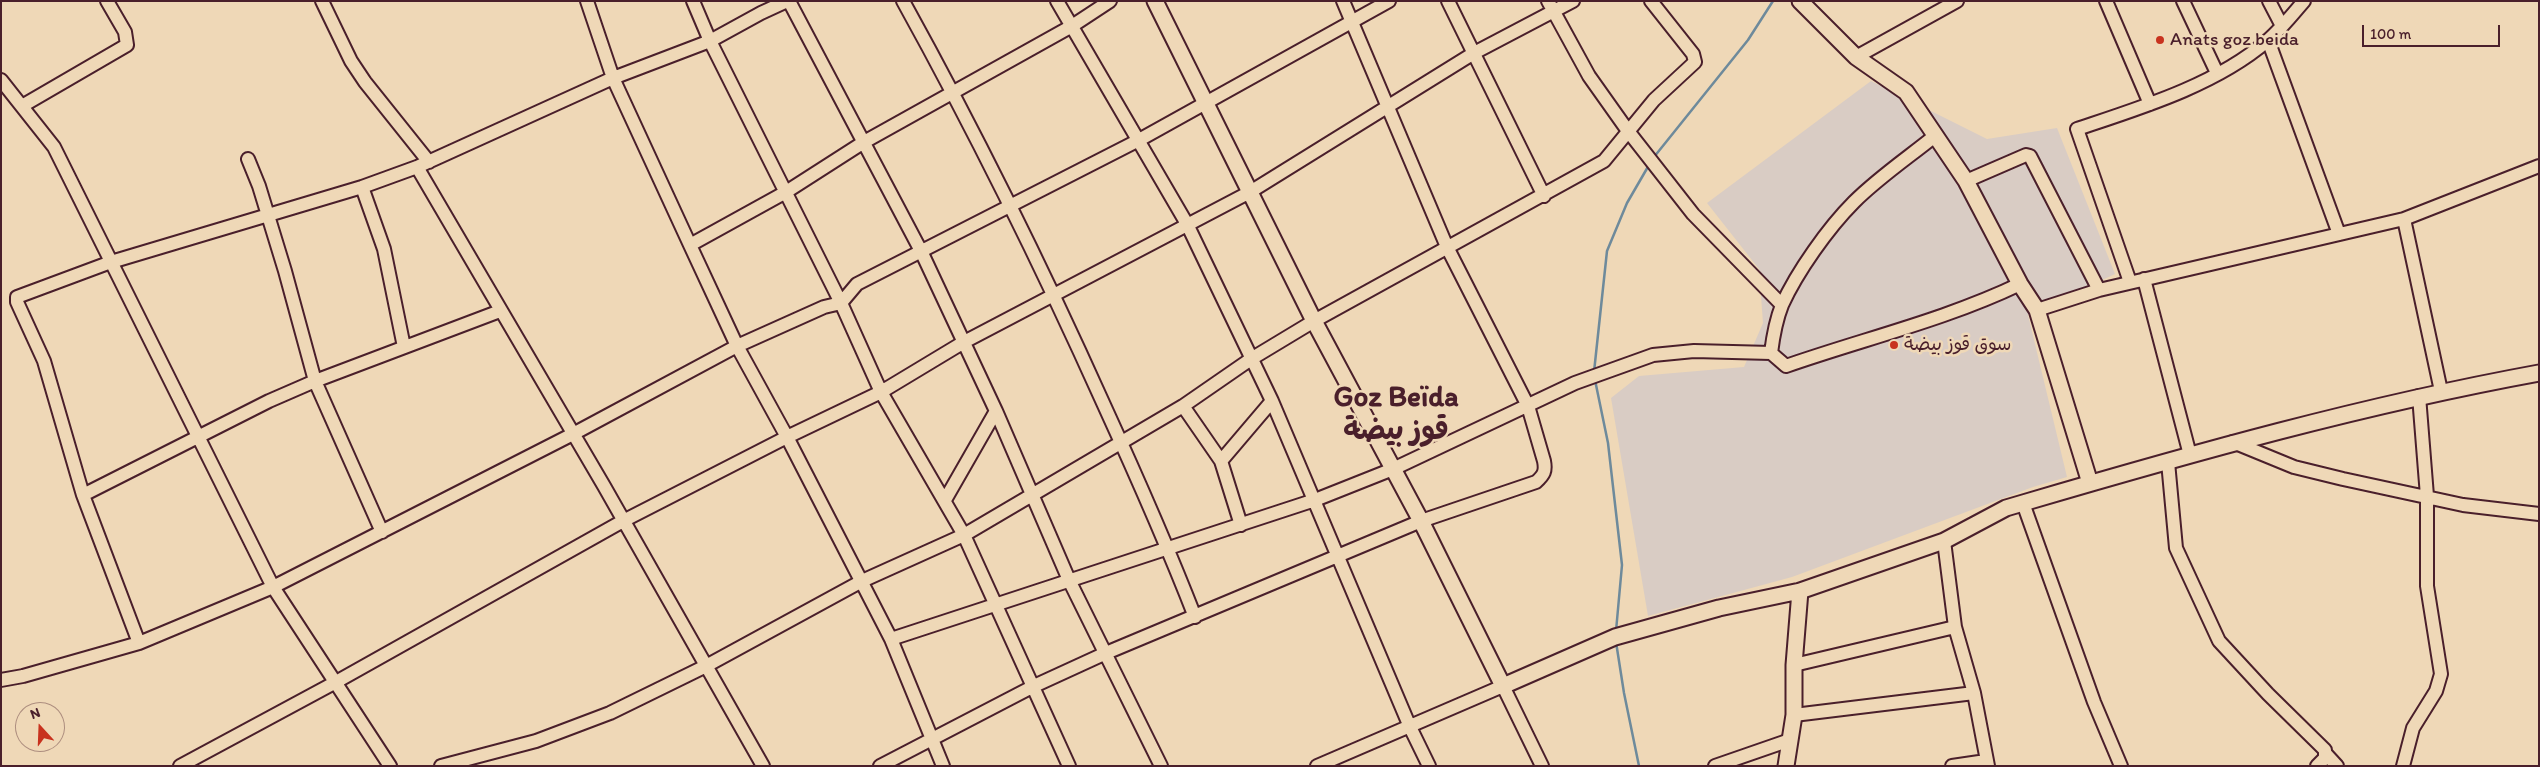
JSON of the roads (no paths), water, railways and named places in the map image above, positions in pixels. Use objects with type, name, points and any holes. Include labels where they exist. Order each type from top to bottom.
[{"type":"main road","points":[[1156,1],[1314,321],[1421,521],[1503,686],[1615,637],[1726,606],[1800,591],[1944,541],[2006,508],[2233,442],[2441,391],[2539,373]]},
{"type":"main road","points":[[1800,1],[1856,57],[1906,92],[1966,181],[2020,284],[2037,310],[2090,483]]},
{"type":"main road","points":[[1786,766],[1794,715],[1794,665],[1800,591]]},
{"type":"street","points":[[22,106],[127,45],[125,32],[107,1]]},
{"type":"street","points":[[322,1],[351,61],[360,75],[430,162]]},
{"type":"street","points":[[587,1],[613,78],[690,245],[738,346],[862,580],[891,640],[944,766]]},
{"type":"street","points":[[693,1],[710,41],[841,303],[882,392],[964,535],[1069,766]]},
{"type":"street","points":[[139,643],[83,495],[44,361],[16,299],[20,295],[111,262],[362,187],[417,167],[613,78],[710,41],[760,13],[788,1],[921,251],[996,411],[1069,580],[1161,766]]},
{"type":"street","points":[[903,1],[1012,206],[1169,550],[1195,617]]},
{"type":"street","points":[[1057,1],[1187,224],[1272,401],[1410,727],[1429,766]]},
{"type":"street","points":[[690,245],[786,192],[864,142],[954,94],[1072,26],[1110,1]]},
{"type":"street","points":[[880,766],[1034,686],[1106,653],[1195,617],[1337,554],[1421,521],[1536,482],[1543,477],[1546,469],[1528,406],[1447,247],[1343,1]]},
{"type":"street","points":[[1,680],[23,676],[139,643],[273,587],[573,434],[738,346],[824,307],[841,303],[857,284],[1139,140],[1389,1]]},
{"type":"street","points":[[1448,1],[1544,196]]},
{"type":"street","points":[[180,766],[336,682],[623,520],[787,436],[882,392],[964,342],[1250,192],[1388,104],[1550,6],[1573,1]]},
{"type":"street","points":[[441,766],[495,754],[567,731],[706,666],[862,580],[964,535],[1120,441],[1183,406],[1251,359],[1314,321],[1447,247],[1544,196],[1604,161],[1654,100],[1695,62],[1693,54],[1651,1]]},
{"type":"street","points":[[1856,57],[1957,1]]},
{"type":"street","points":[[2106,1],[2150,104]]},
{"type":"street","points":[[2183,1],[2217,73]]},
{"type":"street","points":[[2269,1],[2282,26]]},
{"type":"street","points":[[2130,282],[2078,129],[2150,104],[2217,73],[2250,54],[2268,40],[2304,1]]},
{"type":"street","points":[[1550,6],[1589,76],[1628,132],[1693,214],[1782,305]]},
{"type":"street","points":[[2268,40],[2339,234]]},
{"type":"street","points":[[1,80],[54,147],[273,587],[390,766]]},
{"type":"street","points":[[1771,353],[1775,326],[1782,305],[1812,256],[1854,202],[1936,135]]},
{"type":"street","points":[[1966,181],[2026,155],[2030,156],[2099,290]]},
{"type":"street","points":[[248,159],[268,214],[315,381],[382,532]]},
{"type":"street","points":[[2037,310],[2144,278],[2404,219],[2539,166]]},
{"type":"street","points":[[417,167],[623,520],[763,766]]},
{"type":"street","points":[[362,187],[384,249],[404,347]]},
{"type":"street","points":[[2404,219],[2441,391]]},
{"type":"street","points":[[2144,278],[2190,455]]},
{"type":"street","points":[[891,640],[994,604],[1169,550],[1315,500],[1393,469],[1575,383],[1654,355],[1694,351],[1771,353],[1786,366],[1995,296],[2020,284]]},
{"type":"street","points":[[83,495],[315,381],[500,312]]},
{"type":"street","points":[[2403,766],[2413,728],[2436,691],[2441,674],[2427,586],[2427,496],[2419,396]]},
{"type":"street","points":[[1221,461],[1272,401]]},
{"type":"street","points":[[1183,406],[1221,461],[1241,525]]},
{"type":"street","points":[[945,500],[996,411]]},
{"type":"street","points":[[2233,442],[2294,467],[2462,505],[2539,514]]},
{"type":"street","points":[[2168,462],[2176,548],[2220,641],[2268,694],[2325,750],[2326,754],[2337,766]]},
{"type":"street","points":[[2023,503],[2094,702],[2121,766]]},
{"type":"street","points":[[1944,541],[1955,627],[1974,693],[1987,763],[1952,766]]},
{"type":"street","points":[[1794,665],[1955,627]]},
{"type":"street","points":[[1317,766],[1342,761],[1410,727],[1503,686],[1542,766]]},
{"type":"street","points":[[1794,715],[1974,693]]},
{"type":"street","points":[[1716,766],[1790,740]]},
{"type":"street","points":[[2317,766],[2326,754]]},
{"type":"waterway","points":[[1654,157],[1748,40],[1773,1]]},
{"type":"waterway","points":[[1594,372],[1607,251],[1627,203],[1649,165]]},
{"type":"waterway","points":[[1595,380],[1608,443],[1622,565],[1616,631]]},
{"type":"waterway","points":[[1616,642],[1639,766]]},
{"type":"place","name":"Anats goz beida","points":[[2160,40]]},
{"type":"place","name":"سوق قوز بيضة","points":[[1894,345]]},
{"type":"district","name":"Goz Beïda قوز بيضة","points":[[1396,416]]}]
